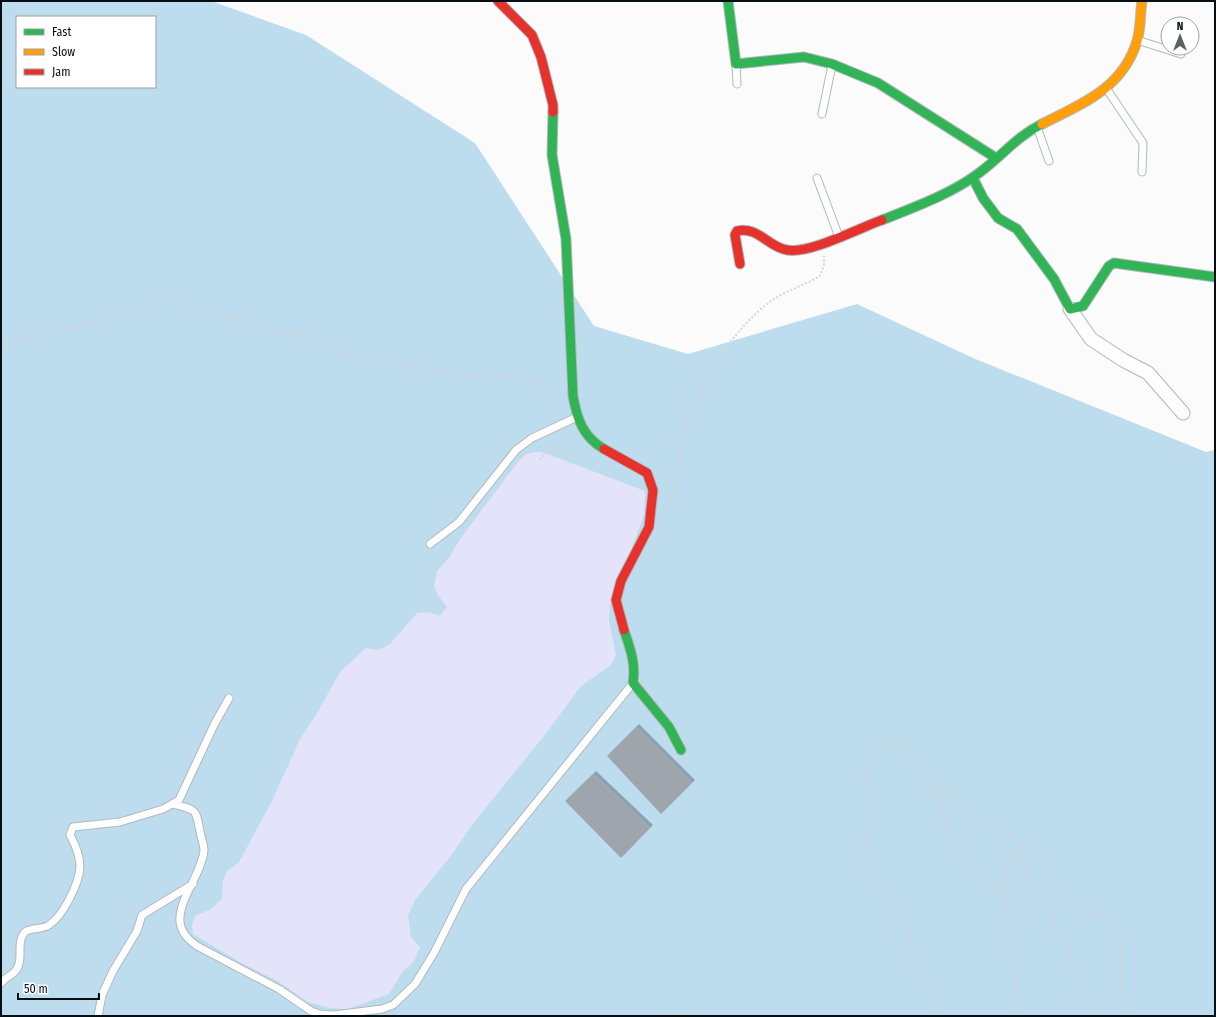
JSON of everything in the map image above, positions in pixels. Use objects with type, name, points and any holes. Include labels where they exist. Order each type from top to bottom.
[{"type":"street","points":[[498,1],[532,34],[541,57],[553,105],[552,155],[566,239],[573,396],[577,417],[592,442],[648,473],[653,490],[649,527],[621,581],[616,600],[618,613],[633,656],[635,671],[633,683],[669,727],[681,750]]},
{"type":"street","points":[[728,1],[736,64],[804,57],[832,64],[878,83],[996,158]]},
{"type":"street","points":[[740,264],[736,236],[737,231],[743,228],[752,230],[780,249],[794,251],[825,243],[934,198],[973,178],[1026,132],[1087,102],[1105,88],[1124,65],[1137,40],[1142,1]]},
{"type":"street","points":[[973,178],[983,198],[998,218],[1017,229],[1054,279],[1070,309],[1091,339],[1123,360],[1148,373],[1183,413]]},
{"type":"street","points":[[1070,309],[1083,306],[1109,266],[1114,262],[1215,278]]},
{"type":"lane","points":[[1137,40],[1160,47]]},
{"type":"lane","points":[[736,64],[737,84]]},
{"type":"lane","points":[[822,114],[832,64]]},
{"type":"lane","points":[[1105,88],[1142,143],[1142,172]]},
{"type":"lane","points":[[1037,127],[1049,162]]},
{"type":"lane","points":[[817,178],[839,237]]},
{"type":"lane","points":[[430,544],[459,522],[516,450],[526,442],[577,417]]},
{"type":"lane","points":[[173,804],[192,809],[198,816],[204,850],[193,884],[181,908],[180,923],[185,936],[197,946],[278,989],[308,1014],[334,1015],[382,1009],[393,1005],[415,984],[434,953],[466,889],[633,683]]},
{"type":"lane","points":[[1,983],[14,974],[19,965],[20,939],[27,930],[48,926],[62,910],[74,890],[80,867],[76,848],[70,834],[73,827],[120,822],[163,809],[179,800],[214,725],[229,698]]},
{"type":"lane","points":[[98,1016],[102,995],[113,971],[137,931],[142,915],[193,884]]},
{"type":"path","points":[[662,518],[677,481],[679,452],[687,425],[695,401],[710,374],[737,332],[753,316],[775,299],[820,276],[824,264],[825,243]]},
{"type":"path","points":[[1,345],[107,319],[170,298],[184,297],[202,313],[245,320],[264,331],[299,335],[358,359],[411,365],[480,377],[515,376],[537,381],[557,393],[562,399]]},
{"type":"path","points":[[526,442],[550,446],[606,466]]},
{"type":"path","points":[[540,460],[550,446]]},
{"type":"path","points":[[935,1016],[938,1014],[941,1005],[937,993],[915,953],[899,912],[877,879],[869,860],[868,840],[871,820],[869,769],[875,753],[885,743],[891,740],[900,744],[935,782],[974,815],[1031,850],[1041,859],[1073,903],[1110,924],[1118,931],[1121,940],[1121,991],[1126,1016]]},
{"type":"path","points":[[935,782],[943,816],[960,850],[988,882],[1006,898]]},
{"type":"path","points":[[1013,1016],[1019,966],[1012,936],[1006,898],[1006,870],[1008,861],[1022,845]]},
{"type":"path","points":[[1022,845],[1022,857],[1030,883],[1068,946],[1074,970],[1093,1016]]},
{"type":"path","points":[[655,1016],[676,1014],[701,1016]]},
{"type":"shaded area","points":[[1,1],[211,1],[306,35],[475,143],[594,326],[688,354],[857,304],[973,358],[1206,452],[1215,450],[1215,1016],[1,1016]]},
{"type":"shaded area","points":[[542,452],[645,491],[644,515],[610,605],[609,620],[616,655],[611,665],[581,686],[544,736],[475,821],[450,857],[415,900],[408,916],[411,937],[420,947],[414,961],[403,971],[389,994],[347,1009],[330,1008],[308,1002],[276,980],[247,966],[193,934],[192,925],[195,916],[211,909],[222,899],[223,880],[228,870],[239,862],[272,801],[300,739],[316,715],[340,672],[366,648],[378,650],[390,644],[417,613],[429,612],[440,616],[447,607],[438,595],[434,586],[437,571],[448,559],[460,539],[517,463],[526,454]]},
{"type":"building","points":[[636,727],[692,783],[661,814],[607,756]]},
{"type":"building","points":[[593,774],[650,828],[621,858],[565,801]]},
{"type":"traffic: fast","points":[[728,1],[736,64],[804,57],[832,64],[878,83],[996,158]]},
{"type":"traffic: fast","points":[[553,112],[552,155],[566,239],[573,396],[582,427],[591,439],[604,449]]},
{"type":"traffic: fast","points":[[882,220],[932,200],[968,181],[987,167],[1025,134],[1042,124]]},
{"type":"traffic: fast","points":[[973,178],[983,198],[998,218],[1017,229],[1054,279],[1070,309],[1083,306],[1109,266],[1114,263],[1215,277]]},
{"type":"traffic: fast","points":[[624,630],[633,662],[633,683],[669,727],[681,750]]},
{"type":"traffic: slow","points":[[1042,124],[1099,93],[1122,71],[1131,57],[1137,41],[1142,1]]},
{"type":"traffic: jam","points":[[498,1],[532,35],[541,57],[553,105],[553,112]]},
{"type":"traffic: jam","points":[[740,264],[735,235],[737,231],[751,231],[780,248],[797,250],[834,240],[882,220]]},
{"type":"traffic: jam","points":[[604,449],[647,473],[653,490],[649,527],[621,581],[616,600],[624,630]]}]
